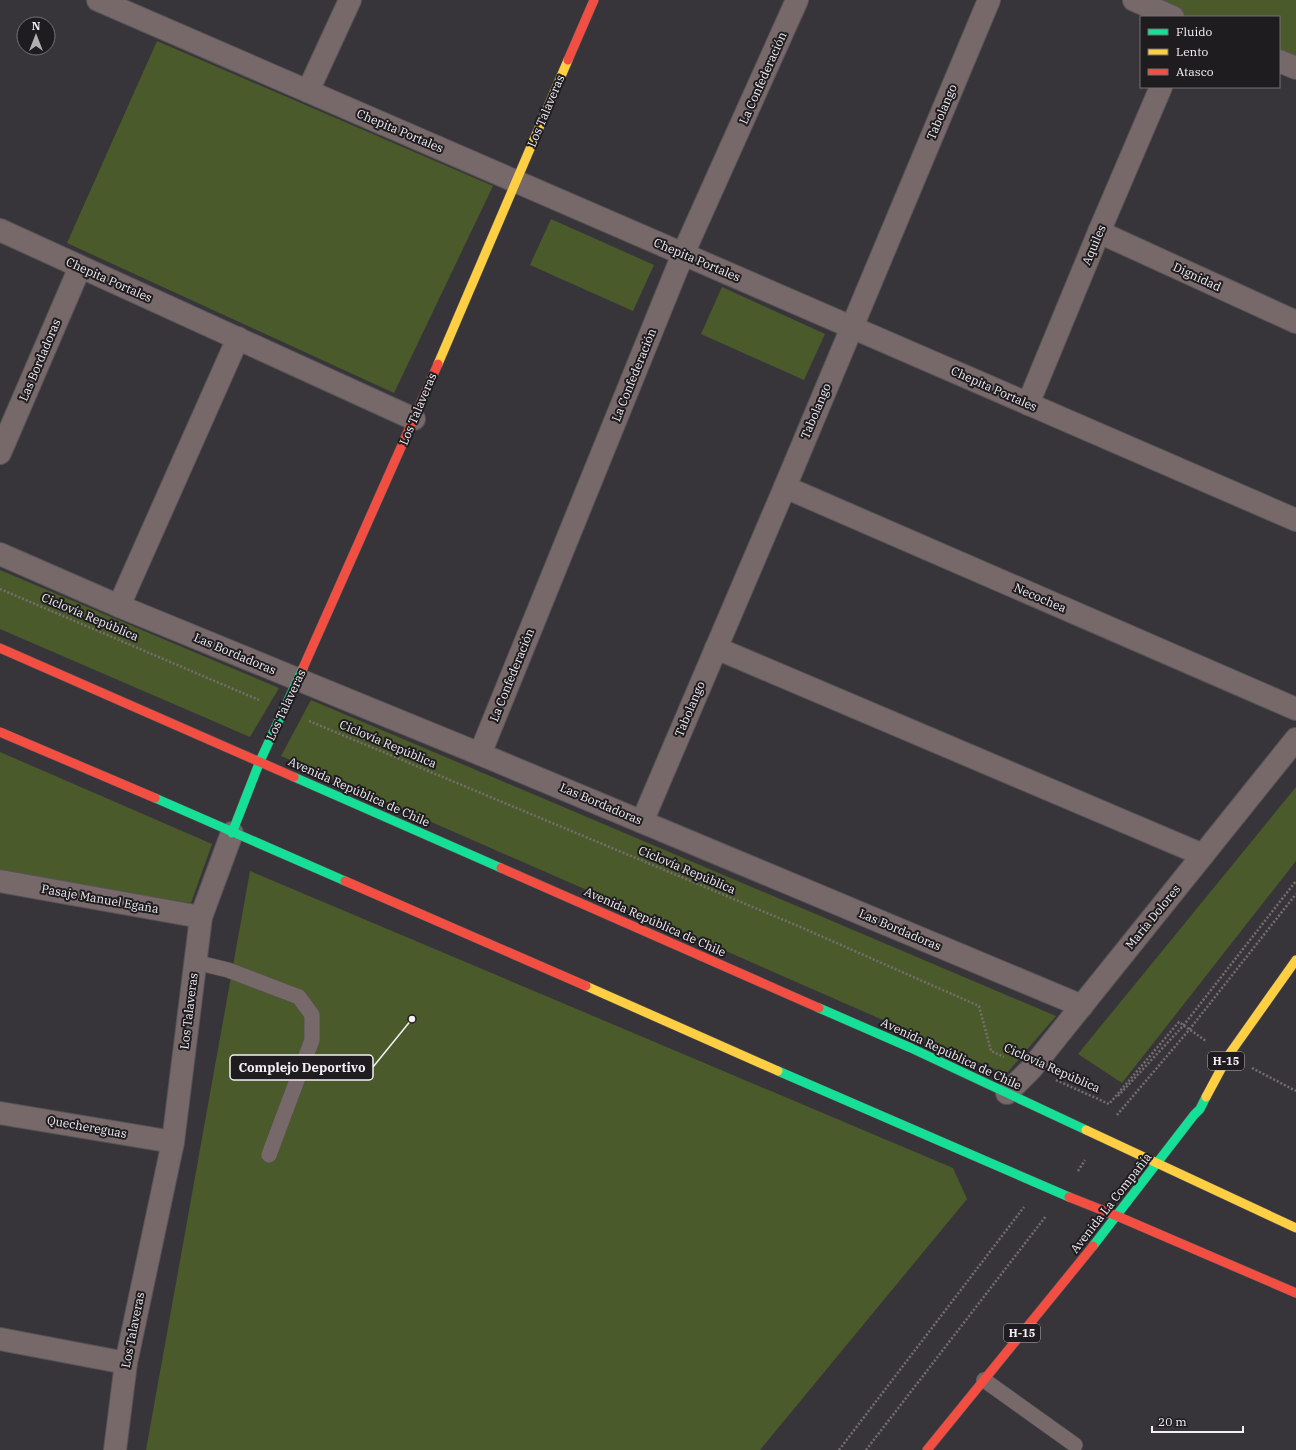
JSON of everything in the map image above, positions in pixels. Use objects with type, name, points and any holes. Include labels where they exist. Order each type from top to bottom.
[{"type":"main road","name":"Los Talaveras","points":[[232,833],[260,761],[298,680],[414,419],[594,0]]},
{"type":"main road","name":"Avenida República de Chile","points":[[0,648],[911,1048],[1296,1228]]},
{"type":"main road","points":[[0,732],[1041,1185],[1296,1293]]},
{"type":"main road","name":"Avenida La Compañía","points":[[927,1450],[1091,1250],[1157,1162],[1200,1109],[1228,1056],[1296,960]]},
{"type":"street","name":"Chepita Portales","points":[[98,0],[135,7],[308,91],[1296,520]]},
{"type":"street","points":[[308,91],[350,0]]},
{"type":"street","name":"La Confederación","points":[[480,754],[683,254],[798,0]]},
{"type":"street","name":"Tabolango","points":[[642,822],[785,487],[989,0]]},
{"type":"street","points":[[1134,0],[1171,16]]},
{"type":"street","points":[[1280,61],[1296,68]]},
{"type":"street","name":"Aquiles","points":[[1028,404],[1161,88]]},
{"type":"street","name":"Chepita Portales","points":[[0,230],[414,419]]},
{"type":"street","name":"Dignidad","points":[[1099,232],[1296,322]]},
{"type":"street","name":"Las Bordadoras","points":[[0,453],[80,267]]},
{"type":"street","points":[[119,606],[238,338]]},
{"type":"street","name":"Necochea","points":[[785,487],[1296,709]]},
{"type":"street","name":"Las Bordadoras","points":[[0,554],[119,606],[480,754],[1082,1006]]},
{"type":"street","points":[[716,648],[1203,855]]},
{"type":"street","name":"María Dolores","points":[[1007,1093],[1031,1069],[1296,740]]},
{"type":"street","name":"Los Talaveras","points":[[115,1450],[126,1363],[173,1142],[201,917],[232,833]]},
{"type":"street","name":"Pasaje Manuel Egaña","points":[[0,881],[201,917]]},
{"type":"street","name":"Quechereguas","points":[[0,1113],[173,1142]]},
{"type":"street","points":[[0,1339],[126,1363]]},
{"type":"lane","points":[[195,962],[228,970],[299,996],[312,1015],[312,1040],[269,1155]]},
{"type":"lane","points":[[984,1380],[1075,1445]]},
{"type":"path","name":"Ciclovía República","points":[[0,588],[284,710],[798,926],[979,1006],[991,1051],[1109,1104],[1179,1022],[1183,1026]]},
{"type":"path","points":[[1087,1130],[1183,1026],[1296,881]]},
{"type":"path","points":[[1183,1026],[1228,1056],[1296,1091]]},
{"type":"path","points":[[839,1450],[1041,1185]]},
{"type":"green space","points":[[1134,0],[1296,0],[1296,70],[1280,63],[1280,16],[1171,16]]},
{"type":"green space","points":[[157,41],[493,186],[394,393],[67,243]]},
{"type":"green space","points":[[551,219],[654,265],[633,311],[530,265]]},
{"type":"green space","points":[[722,287],[825,334],[804,380],[701,334]]},
{"type":"green space","points":[[0,570],[279,688],[250,737],[0,629]]},
{"type":"green space","points":[[311,700],[1056,1016],[1006,1074],[281,756]]},
{"type":"green space","points":[[0,752],[212,844],[191,903],[0,872]]},
{"type":"green space","points":[[1296,787],[1296,861],[1122,1083],[1078,1054]]},
{"type":"green space","points":[[250,871],[953,1168],[967,1199],[760,1450],[146,1450]]},
{"type":"traffic: fast","points":[[232,833],[260,761],[303,668]]},
{"type":"traffic: fast","points":[[294,777],[501,868]]},
{"type":"traffic: fast","points":[[155,798],[345,881]]},
{"type":"traffic: fast","points":[[819,1008],[911,1048],[1086,1130]]},
{"type":"traffic: fast","points":[[778,1071],[1069,1197]]},
{"type":"traffic: fast","points":[[1093,1246],[1200,1109],[1206,1097]]},
{"type":"traffic: slow","points":[[438,364],[568,60]]},
{"type":"traffic: slow","points":[[1206,1097],[1228,1056],[1296,960]]},
{"type":"traffic: slow","points":[[586,986],[778,1071]]},
{"type":"traffic: slow","points":[[1086,1130],[1296,1228]]},
{"type":"traffic: jam","points":[[568,60],[594,0]]},
{"type":"traffic: jam","points":[[303,668],[438,364]]},
{"type":"traffic: jam","points":[[0,648],[294,777]]},
{"type":"traffic: jam","points":[[0,732],[155,798]]},
{"type":"traffic: jam","points":[[501,868],[819,1008]]},
{"type":"traffic: jam","points":[[345,881],[586,986]]},
{"type":"traffic: jam","points":[[1069,1197],[1296,1293]]},
{"type":"traffic: jam","points":[[927,1450],[1093,1246]]},
{"type":"place","name":"Complejo Deportivo","points":[[412,1019]]}]
